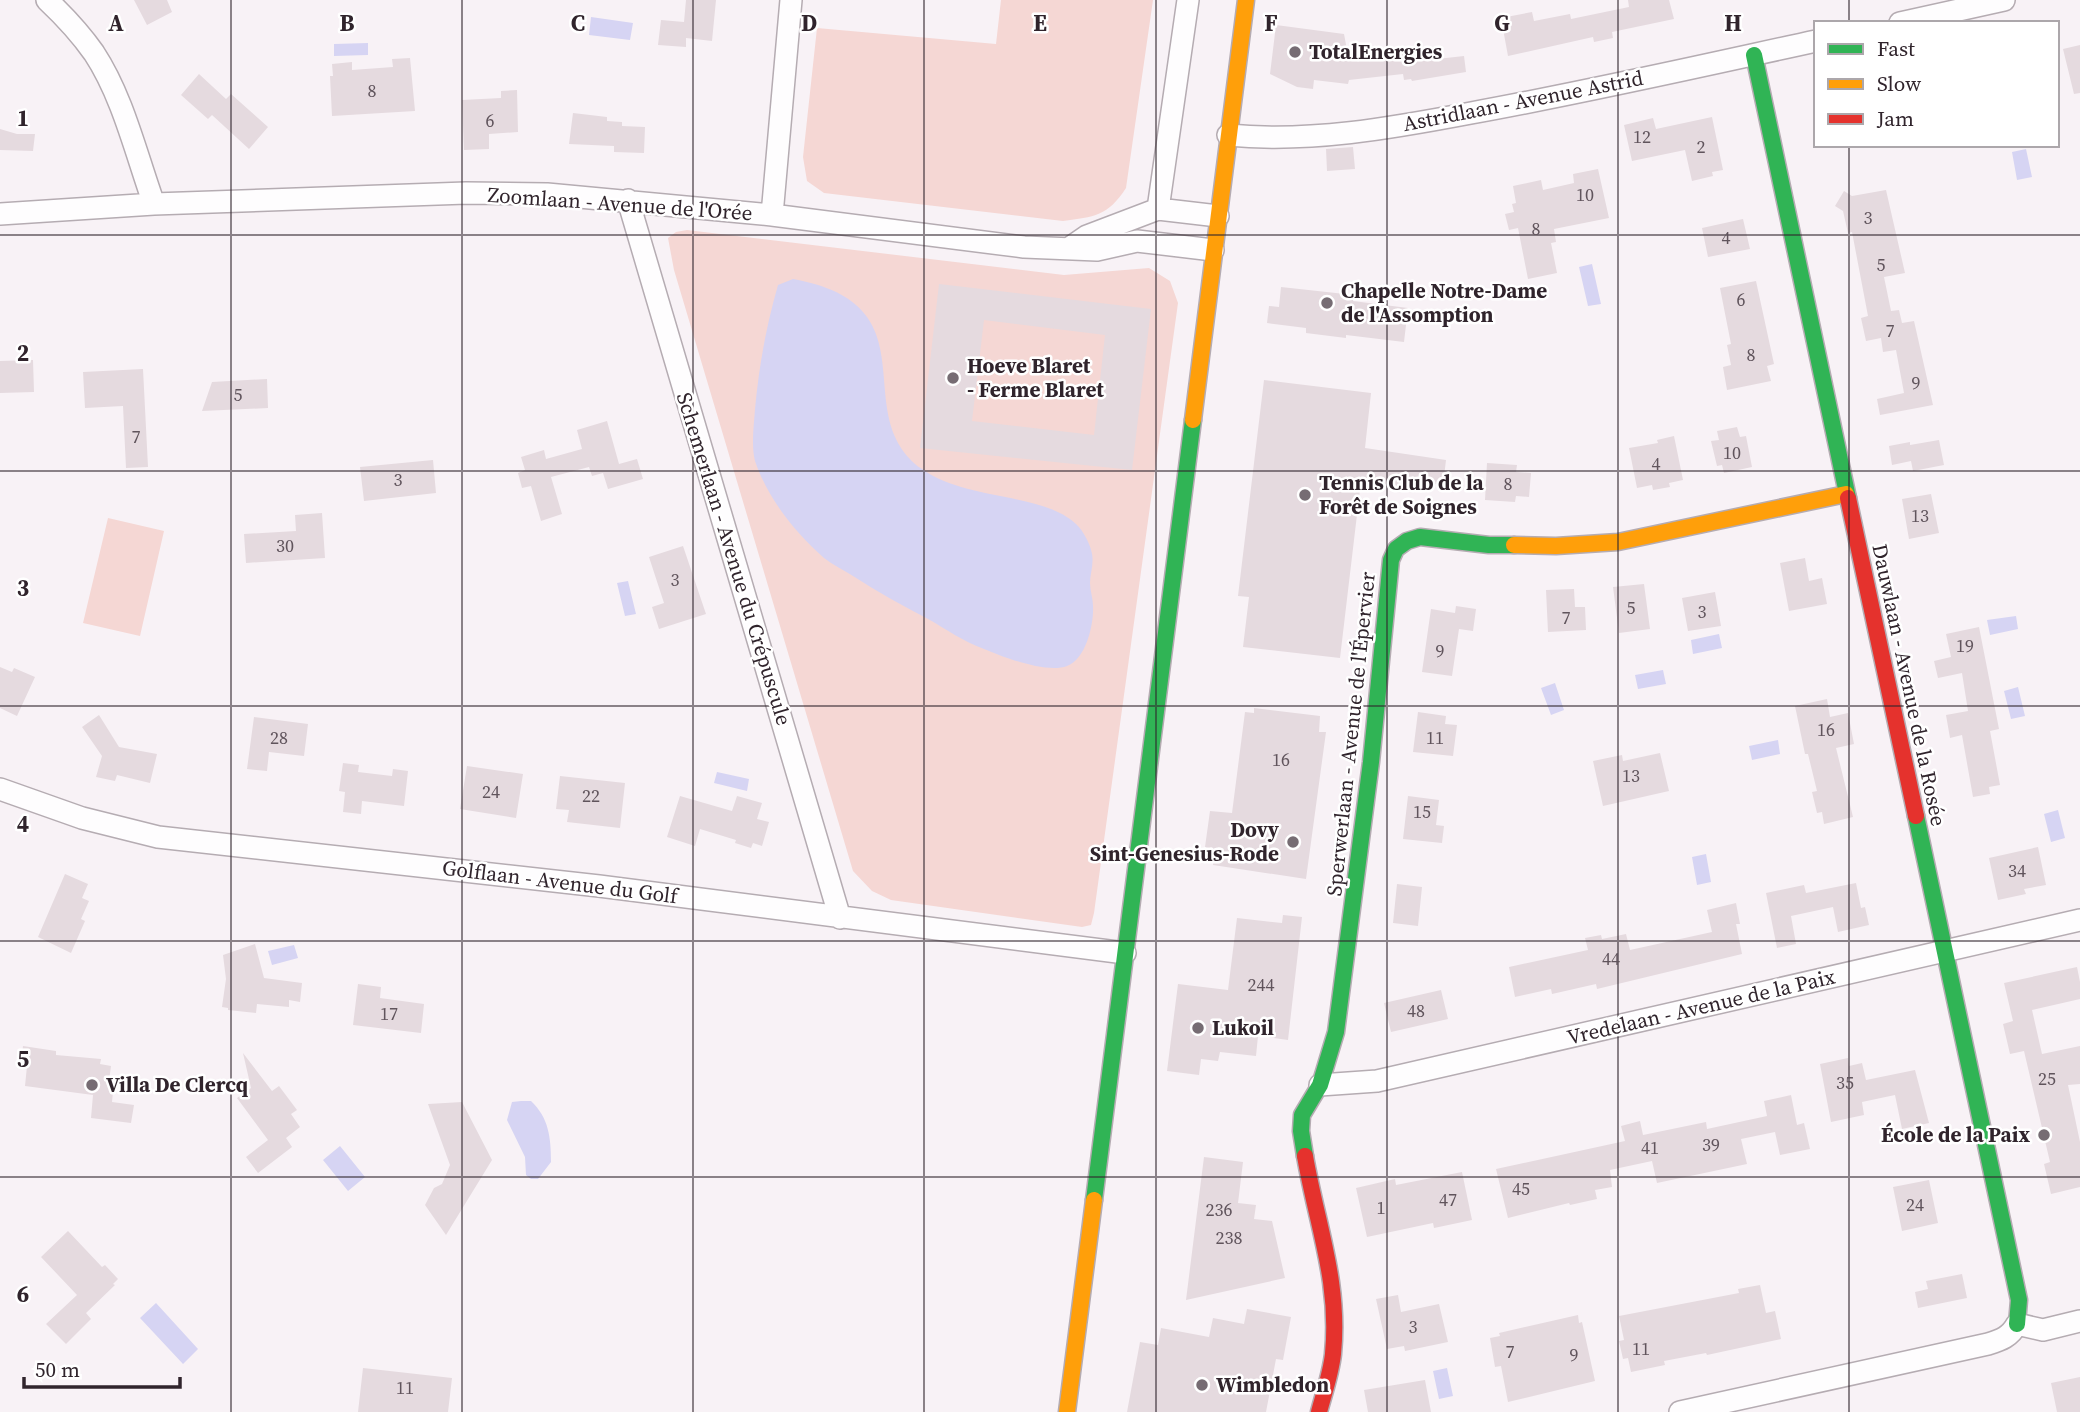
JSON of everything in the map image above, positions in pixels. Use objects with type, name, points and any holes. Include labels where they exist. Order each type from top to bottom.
[{"type":"street","points":[[47,0],[68,20],[94,53],[115,92],[154,204]]},
{"type":"street","points":[[772,215],[791,0]]},
{"type":"street","points":[[1158,209],[1188,0]]},
{"type":"street","points":[[1067,1412],[1246,0]]},
{"type":"street","points":[[1909,21],[2004,0]]},
{"type":"street","name":"Astridlaan - Avenue Astrid","points":[[1228,135],[1261,139],[1379,129],[1519,105],[1814,41]]},
{"type":"street","name":"Dauwlaan - Avenue de la Rosée","points":[[1754,55],[2020,1300],[2017,1324]]},
{"type":"street","name":"Zoomlaan - Avenue de l'Orée","points":[[0,214],[154,204],[466,193],[547,194],[772,215],[1024,247],[1097,250],[1137,240],[1213,250]]},
{"type":"street","name":"Schemerlaan - Avenue du Crépuscule","points":[[628,200],[840,918]]},
{"type":"street","name":"Zoomlaan - Avenue de l'Orée","points":[[1071,247],[1087,236],[1158,209],[1218,216]]},
{"type":"street","name":"Sperwerlaan - Avenue de l'Épervier","points":[[1320,1085],[1336,1032],[1371,762],[1391,560],[1396,549],[1406,541],[1420,537],[1489,545],[1618,542],[1846,494]]},
{"type":"street","name":"Golflaan - Avenue du Golf","points":[[0,789],[82,818],[158,837],[586,884],[1125,953]]},
{"type":"street","name":"Vredelaan - Avenue de la Paix","points":[[1320,1085],[1377,1081],[2080,920]]},
{"type":"street","points":[[1320,1085],[1302,1115],[1301,1131],[1310,1184],[1331,1270],[1335,1311],[1333,1357],[1320,1412]]},
{"type":"street","points":[[1679,1412],[1987,1345],[2011,1334],[2017,1324],[2043,1330],[2080,1321]]},
{"type":"shaded area","points":[[1001,0],[1153,0],[1126,188],[1113,204],[1099,214],[1063,221],[824,193],[807,181],[803,157],[817,28],[996,44]]},
{"type":"shaded area","points":[[687,230],[1064,275],[1149,268],[1170,281],[1178,303],[1091,925],[1082,927],[891,900],[872,891],[853,871],[674,270],[668,238],[676,232]]},
{"type":"shaded area","points":[[108,518],[164,531],[140,636],[83,623]]},
{"type":"water","points":[[591,17],[633,23],[630,40],[589,35]]},
{"type":"water","points":[[368,43],[368,55],[334,56],[334,44]]},
{"type":"water","points":[[2026,149],[2032,177],[2017,180],[2012,152]]},
{"type":"water","points":[[1592,264],[1601,304],[1588,306],[1579,267]]},
{"type":"water","points":[[793,279],[837,292],[863,312],[877,336],[890,420],[900,446],[922,469],[960,487],[1044,506],[1061,514],[1081,530],[1092,554],[1090,583],[1093,613],[1088,640],[1074,662],[1058,668],[1025,664],[969,643],[827,561],[783,514],[760,475],[755,461],[753,435],[761,362],[778,285]]},
{"type":"water","points":[[628,581],[636,614],[625,616],[617,583]]},
{"type":"water","points":[[2016,616],[2018,629],[1990,635],[1987,620]]},
{"type":"water","points":[[1719,634],[1722,648],[1693,654],[1691,640]]},
{"type":"water","points":[[1663,670],[1666,684],[1638,689],[1635,675]]},
{"type":"water","points":[[1555,683],[1564,710],[1551,715],[1541,688]]},
{"type":"water","points":[[2018,687],[2025,716],[2011,719],[2004,691]]},
{"type":"water","points":[[1778,740],[1780,754],[1752,760],[1749,746]]},
{"type":"water","points":[[717,772],[749,779],[747,791],[714,783]]},
{"type":"water","points":[[2058,810],[2065,838],[2051,842],[2044,814]]},
{"type":"water","points":[[1706,854],[1711,882],[1697,885],[1692,857]]},
{"type":"water","points":[[294,945],[298,958],[272,965],[268,951]]},
{"type":"water","points":[[531,1101],[542,1114],[548,1129],[551,1162],[538,1179],[531,1179],[526,1175],[525,1157],[507,1120],[512,1102]]},
{"type":"water","points":[[340,1146],[365,1177],[348,1191],[323,1160]]},
{"type":"water","points":[[156,1303],[198,1349],[183,1364],[140,1318]]},
{"type":"water","points":[[1447,1368],[1453,1396],[1439,1399],[1433,1371]]},
{"type":"building","points":[[134,0],[167,0],[172,12],[147,25]]},
{"type":"building","points":[[686,0],[716,0],[712,41],[686,38],[686,47],[658,45],[661,20],[684,22]]},
{"type":"building","points":[[1628,0],[1669,0],[1674,19],[1612,32],[1613,38],[1594,42],[1593,37],[1508,56],[1501,18],[1532,12],[1534,21],[1570,14],[1571,19],[1629,7]]},
{"type":"building","points":[[1276,25],[1344,34],[1348,55],[1391,50],[1391,55],[1418,52],[1419,61],[1464,56],[1466,72],[1412,81],[1404,80],[1403,74],[1349,80],[1348,84],[1314,80],[1313,89],[1297,87],[1270,74]]},
{"type":"building","points":[[2080,45],[2080,93],[2074,94],[2063,49]]},
{"type":"building","points":[[410,58],[415,111],[332,116],[332,64],[352,62],[352,70],[393,67],[392,59]]},
{"type":"building","points":[[199,74],[226,99],[231,94],[268,127],[249,149],[212,115],[208,119],[181,95]]},
{"type":"building","points":[[517,90],[518,132],[489,134],[489,149],[464,150],[462,100],[501,98],[501,91]]},
{"type":"building","points":[[573,113],[607,117],[607,121],[622,122],[622,126],[645,127],[644,153],[614,152],[614,146],[569,144]]},
{"type":"building","points":[[1712,117],[1723,170],[1712,172],[1713,176],[1692,181],[1685,150],[1632,161],[1624,125],[1653,118],[1656,129]]},
{"type":"building","points":[[0,129],[17,134],[35,134],[33,151],[0,150]]},
{"type":"building","points":[[1353,147],[1355,169],[1327,171],[1326,149]]},
{"type":"building","points":[[1598,169],[1609,218],[1554,229],[1556,242],[1551,243],[1557,273],[1528,279],[1518,228],[1509,230],[1505,214],[1514,212],[1512,204],[1516,203],[1513,186],[1541,180],[1543,190],[1574,183],[1573,174]]},
{"type":"building","points":[[1886,190],[1905,273],[1884,277],[1891,311],[1899,310],[1902,323],[1914,321],[1933,405],[1880,415],[1877,399],[1904,393],[1896,350],[1883,352],[1881,338],[1866,341],[1861,318],[1868,316],[1852,232],[1848,233],[1843,211],[1835,206],[1844,191],[1852,196]]},
{"type":"building","points":[[1743,219],[1750,249],[1708,257],[1702,228]]},
{"type":"building","points":[[1756,281],[1774,364],[1767,366],[1771,381],[1727,390],[1723,367],[1731,365],[1727,345],[1731,344],[1720,288]]},
{"type":"building","name":"Hoeve Blaret - Ferme Blaret","points":[[939,284],[1151,309],[1132,470],[920,448]],"holes":[[[984,320],[1105,335],[1094,435],[972,421]]]},
{"type":"building","name":"Chapelle Notre-Dame de l'Assomption","points":[[1281,287],[1354,295],[1353,301],[1408,308],[1404,342],[1306,333],[1306,328],[1267,323],[1269,306],[1279,307]]},
{"type":"building","points":[[33,360],[34,392],[0,393],[0,361]]},
{"type":"building","points":[[143,369],[148,467],[126,468],[123,406],[85,408],[83,372]]},
{"type":"building","points":[[267,379],[268,408],[202,411],[212,382]]},
{"type":"building","name":"Tennis Club de la Forêt de Soignes","points":[[1264,380],[1371,393],[1365,448],[1446,460],[1443,485],[1419,482],[1418,489],[1361,481],[1340,658],[1243,647],[1249,597],[1238,596]]},
{"type":"building","points":[[607,421],[619,464],[637,459],[643,479],[608,489],[603,473],[592,476],[589,467],[551,477],[562,514],[541,521],[531,486],[522,488],[518,473],[525,470],[521,457],[544,450],[546,459],[582,449],[577,430]]},
{"type":"building","points":[[1737,427],[1740,437],[1746,436],[1752,467],[1724,473],[1722,465],[1717,466],[1711,441],[1719,440],[1717,431]]},
{"type":"building","points":[[1674,436],[1683,480],[1669,483],[1670,487],[1653,490],[1652,485],[1637,488],[1629,448],[1658,443],[1657,440]]},
{"type":"building","points":[[1939,440],[1944,465],[1913,471],[1911,461],[1892,465],[1889,446]]},
{"type":"building","points":[[433,460],[436,493],[364,501],[360,467]]},
{"type":"building","points":[[1487,463],[1517,465],[1516,472],[1531,473],[1529,497],[1516,496],[1515,502],[1485,500]]},
{"type":"building","points":[[1931,494],[1939,533],[1909,539],[1902,499]]},
{"type":"building","points":[[322,513],[325,558],[246,563],[244,534],[296,531],[295,515]]},
{"type":"building","points":[[683,546],[706,614],[659,629],[652,607],[664,603],[649,557]]},
{"type":"building","points":[[1805,558],[1809,581],[1822,578],[1827,604],[1789,611],[1780,563]]},
{"type":"building","points":[[1644,584],[1650,629],[1619,633],[1613,587]]},
{"type":"building","points":[[1574,589],[1575,607],[1585,607],[1586,630],[1548,632],[1546,590]]},
{"type":"building","points":[[1715,592],[1721,626],[1688,631],[1682,598]]},
{"type":"building","points":[[1456,606],[1476,609],[1473,631],[1459,629],[1452,676],[1422,672],[1431,609],[1455,613]]},
{"type":"building","points":[[1979,627],[1999,729],[1990,731],[2000,785],[1989,787],[1990,794],[1973,797],[1962,735],[1950,738],[1946,715],[1968,711],[1962,673],[1938,678],[1934,661],[1951,657],[1946,634]]},
{"type":"building","points":[[0,667],[12,672],[14,668],[35,677],[17,716],[0,708]]},
{"type":"building","points":[[1827,699],[1830,717],[1848,713],[1854,744],[1836,748],[1853,817],[1824,824],[1822,812],[1817,813],[1812,792],[1817,791],[1808,754],[1805,754],[1795,706]]},
{"type":"building","points":[[1254,708],[1320,716],[1319,732],[1326,732],[1306,879],[1213,865],[1215,849],[1205,847],[1210,811],[1232,813],[1245,712],[1254,713]]},
{"type":"building","points":[[1418,712],[1446,716],[1445,724],[1457,725],[1453,756],[1413,752]]},
{"type":"building","points":[[99,715],[119,747],[157,754],[150,783],[117,775],[115,781],[96,777],[102,756],[82,727]]},
{"type":"building","points":[[254,717],[308,724],[304,756],[269,752],[267,771],[247,769]]},
{"type":"building","points":[[1660,753],[1669,791],[1603,806],[1593,761],[1622,755],[1623,761]]},
{"type":"building","points":[[343,763],[359,765],[358,772],[392,776],[393,769],[408,771],[404,806],[362,801],[361,814],[343,812],[345,792],[339,791]]},
{"type":"building","points":[[467,766],[523,774],[516,818],[460,809]]},
{"type":"building","points":[[560,776],[625,783],[620,828],[567,822],[569,810],[556,809]]},
{"type":"building","points":[[680,796],[732,811],[737,796],[762,803],[757,819],[769,822],[762,846],[753,843],[751,848],[735,843],[736,840],[700,829],[695,846],[667,837]]},
{"type":"building","points":[[1408,796],[1439,800],[1436,825],[1444,826],[1442,843],[1403,839]]},
{"type":"building","points":[[2038,847],[2046,885],[2024,889],[2026,894],[1998,900],[1989,858]]},
{"type":"building","points":[[65,874],[88,884],[82,898],[89,901],[81,919],[85,921],[71,953],[38,937]]},
{"type":"building","points":[[1856,883],[1861,908],[1865,907],[1869,925],[1838,932],[1833,907],[1791,916],[1796,944],[1777,948],[1766,893],[1804,885],[1806,893]]},
{"type":"building","points":[[1397,884],[1422,887],[1418,926],[1393,923]]},
{"type":"building","points":[[1736,903],[1740,924],[1736,924],[1742,954],[1597,989],[1596,984],[1552,994],[1551,989],[1515,997],[1509,967],[1588,950],[1585,938],[1601,935],[1602,939],[1626,934],[1630,950],[1712,932],[1707,910]]},
{"type":"building","points":[[1283,915],[1302,917],[1288,1040],[1258,1036],[1256,1056],[1220,1052],[1218,1061],[1201,1059],[1199,1075],[1167,1071],[1178,984],[1228,990],[1237,918],[1282,923]]},
{"type":"building","points":[[255,944],[264,978],[302,983],[300,1002],[289,1000],[289,1007],[257,1004],[256,1013],[222,1007],[226,979],[223,955]]},
{"type":"building","points":[[2077,967],[2080,999],[2032,1010],[2042,1054],[2080,1046],[2080,1084],[2068,1085],[2080,1142],[2080,1187],[2051,1194],[2044,1164],[2050,1162],[2024,1051],[2010,1054],[2003,1024],[2013,1021],[2004,983]]},
{"type":"building","points":[[358,984],[381,987],[380,998],[424,1004],[421,1033],[353,1025]]},
{"type":"building","points":[[1441,990],[1448,1019],[1391,1032],[1384,1003]]},
{"type":"building","name":"Villa De Clercq","points":[[23,1046],[56,1051],[56,1055],[101,1059],[100,1064],[111,1066],[109,1081],[114,1081],[112,1102],[134,1105],[131,1123],[91,1118],[93,1095],[25,1086],[27,1066],[21,1065]]},
{"type":"building","points":[[243,1053],[272,1091],[279,1086],[297,1110],[291,1114],[300,1127],[286,1138],[292,1147],[258,1173],[246,1157],[268,1140],[237,1098],[251,1088]]},
{"type":"building","points":[[1848,1058],[1849,1066],[1862,1063],[1866,1080],[1915,1070],[1929,1123],[1902,1129],[1895,1095],[1862,1102],[1864,1115],[1831,1122],[1820,1064]]},
{"type":"building","points":[[1791,1095],[1797,1125],[1804,1123],[1810,1149],[1780,1155],[1775,1132],[1741,1139],[1747,1164],[1657,1183],[1652,1161],[1610,1170],[1612,1187],[1595,1190],[1597,1199],[1508,1218],[1496,1169],[1625,1141],[1621,1126],[1640,1121],[1643,1135],[1706,1122],[1707,1129],[1767,1116],[1764,1101]]},
{"type":"building","points":[[462,1102],[492,1160],[446,1235],[425,1205],[434,1188],[442,1184],[450,1165],[428,1104]]},
{"type":"building","points":[[1204,1157],[1243,1162],[1238,1203],[1256,1205],[1254,1219],[1272,1221],[1285,1278],[1186,1300]]},
{"type":"building","points":[[1462,1172],[1472,1220],[1434,1228],[1433,1223],[1367,1237],[1356,1188],[1395,1179],[1396,1185]]},
{"type":"building","points":[[1929,1180],[1938,1223],[1902,1231],[1893,1187]]},
{"type":"building","points":[[68,1231],[102,1267],[105,1265],[118,1279],[86,1313],[91,1319],[66,1344],[46,1324],[77,1295],[41,1257]]},
{"type":"building","points":[[1962,1274],[1967,1298],[1918,1308],[1915,1292],[1928,1289],[1926,1281]]},
{"type":"building","points":[[1760,1285],[1766,1313],[1775,1311],[1781,1339],[1664,1361],[1665,1365],[1631,1372],[1628,1358],[1623,1359],[1619,1341],[1624,1340],[1619,1316],[1739,1293],[1738,1289]]},
{"type":"building","points":[[1398,1295],[1401,1312],[1439,1304],[1448,1342],[1405,1351],[1404,1346],[1387,1349],[1376,1299]]},
{"type":"building","name":"Wimbledon","points":[[1247,1309],[1291,1317],[1283,1360],[1276,1359],[1266,1412],[1127,1412],[1140,1342],[1158,1345],[1161,1328],[1209,1337],[1213,1318],[1244,1324]]},
{"type":"building","points":[[1578,1315],[1579,1323],[1582,1322],[1595,1381],[1508,1402],[1501,1366],[1495,1367],[1490,1338],[1500,1336],[1499,1333]]},
{"type":"building","points":[[363,1368],[452,1378],[448,1412],[358,1412]]},
{"type":"building","points":[[2080,1377],[2080,1412],[2057,1412],[2051,1383]]},
{"type":"building","points":[[1425,1380],[1431,1412],[1368,1412],[1364,1390]]},
{"type":"traffic: fast","points":[[1754,55],[1848,498]]},
{"type":"traffic: fast","points":[[1094,1200],[1193,420]]},
{"type":"traffic: fast","points":[[1305,1156],[1301,1131],[1302,1115],[1320,1085],[1336,1032],[1371,762],[1391,560],[1396,549],[1407,541],[1420,537],[1489,545],[1514,545]]},
{"type":"traffic: fast","points":[[1916,816],[2019,1300],[2017,1324]]},
{"type":"traffic: slow","points":[[1193,420],[1246,0]]},
{"type":"traffic: slow","points":[[1514,545],[1556,546],[1618,542],[1846,494]]},
{"type":"traffic: slow","points":[[1067,1412],[1094,1200]]},
{"type":"traffic: jam","points":[[1848,498],[1916,816]]},
{"type":"traffic: jam","points":[[1305,1156],[1326,1254],[1333,1302],[1333,1354],[1319,1412]]},
{"type":"place","name":"TotalEnergies","points":[[1295,52]]},
{"type":"place","name":"Chapelle Notre-Dame de l'Assomption","points":[[1327,303]]},
{"type":"place","name":"Hoeve Blaret - Ferme Blaret","points":[[953,378]]},
{"type":"place","name":"Tennis Club de la Forêt de Soignes","points":[[1305,495]]},
{"type":"place","name":"Dovy Sint-Genesius-Rode","points":[[1293,842]]},
{"type":"place","name":"Lukoil","points":[[1198,1028]]},
{"type":"place","name":"Villa De Clercq","points":[[92,1085]]},
{"type":"place","name":"École de la Paix","points":[[2044,1135]]},
{"type":"place","name":"Wimbledon","points":[[1202,1385]]}]
